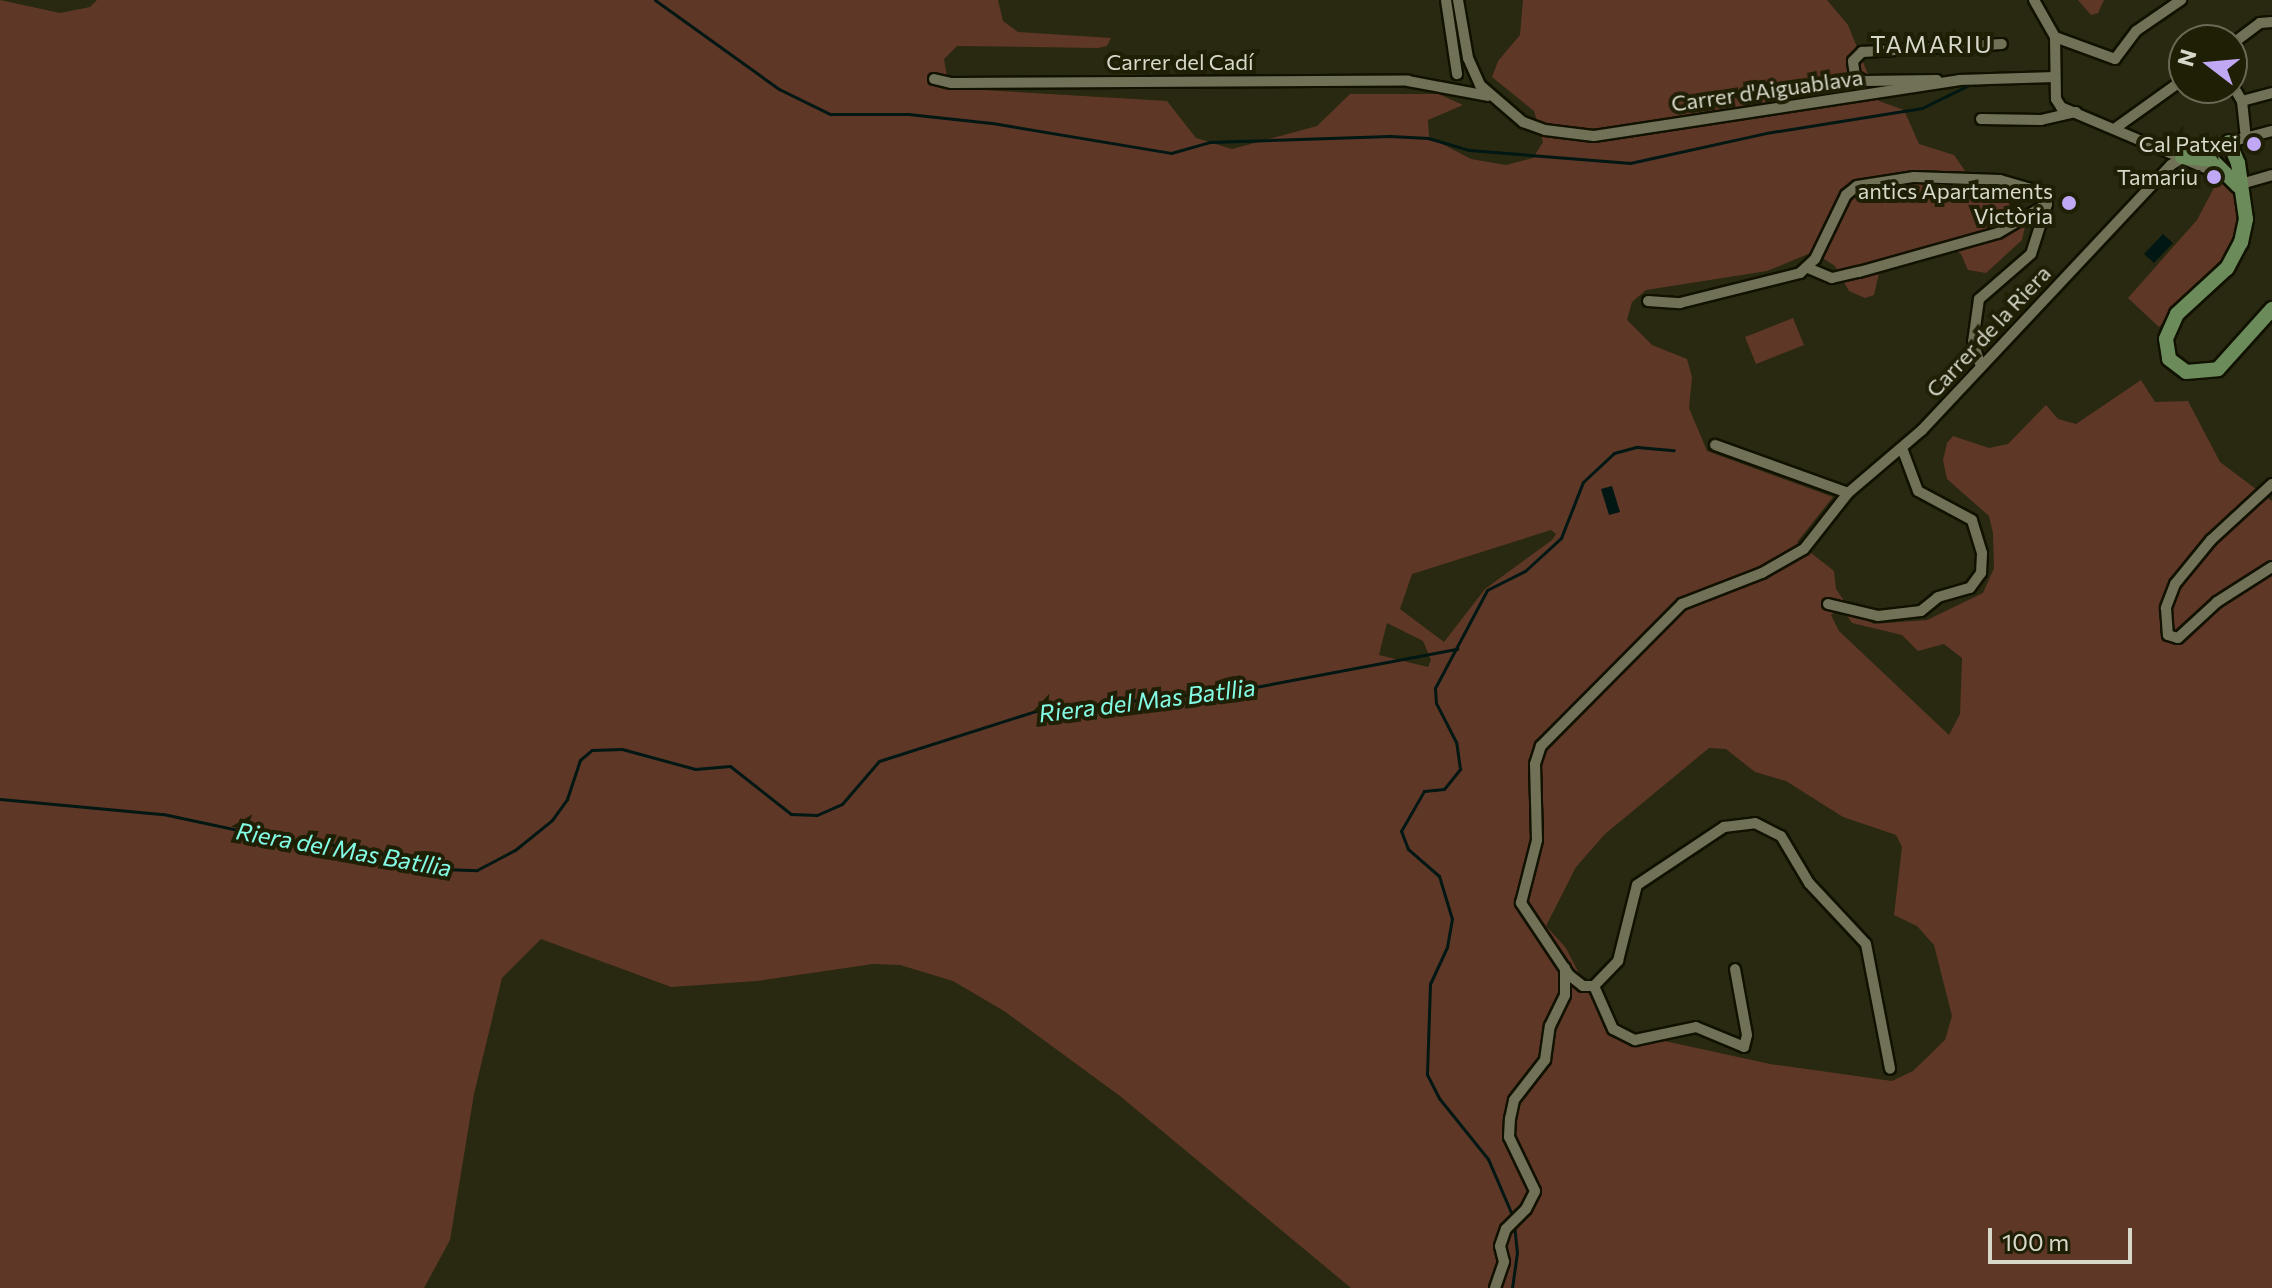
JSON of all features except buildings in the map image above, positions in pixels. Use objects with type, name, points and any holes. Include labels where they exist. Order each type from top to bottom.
[{"type":"street","points":[[1446,0],[1457,74],[1472,85]]},
{"type":"street","points":[[1458,0],[1472,85]]},
{"type":"street","points":[[2034,0],[2055,37],[2058,104],[2182,157],[2212,160],[2239,186]]},
{"type":"street","points":[[2055,37],[2115,59],[2136,31],[2181,0]]},
{"type":"street","points":[[2248,32],[2260,23],[2272,22]]},
{"type":"street","points":[[1959,80],[1864,81],[1855,76],[1853,61],[1862,52],[2002,44]]},
{"type":"street","name":"Carrer del Cadí","points":[[934,79],[951,83],[1472,85],[1468,68],[1426,83]]},
{"type":"street","name":"Carrer d'Aiguablava","points":[[1472,85],[1545,130],[1594,136],[1959,80],[2055,77]]},
{"type":"street","points":[[2117,127],[2168,90]]},
{"type":"street","points":[[2248,99],[2272,93]]},
{"type":"street","points":[[2242,104],[2246,138]]},
{"type":"street","points":[[1981,119],[2041,120],[2076,112]]},
{"type":"street","name":"Carrer de la Riera","points":[[1565,968],[1521,903],[1537,840],[1534,775],[1541,746],[1643,646],[1660,621],[1682,604],[1795,555],[1848,493],[1902,448],[2182,157],[2272,131]]},
{"type":"street","points":[[2229,142],[2246,219],[2241,242],[2227,268],[2177,314],[2166,339],[2169,359],[2186,372],[2218,369],[2272,309]]},
{"type":"street","points":[[2239,186],[2272,175]]},
{"type":"street","points":[[1808,268],[1846,195],[1869,182],[1914,177],[2000,180],[2036,190],[2047,204]]},
{"type":"street","points":[[1981,367],[1973,342],[1979,299],[2031,254],[2047,204]]},
{"type":"street","points":[[1648,301],[1680,303],[1808,268],[1832,278],[1859,272],[1998,233],[2047,204]]},
{"type":"street","points":[[1715,445],[1848,493]]},
{"type":"street","points":[[1828,604],[1878,616],[1921,611],[1938,597],[1970,588],[1981,573],[1981,544],[1972,520],[1918,491],[1902,448]]},
{"type":"street","points":[[2272,484],[2211,540],[2175,584],[2166,608],[2168,635],[2178,638],[2217,602],[2272,567]]},
{"type":"street","points":[[1565,968],[1583,986],[1594,986],[1618,961],[1637,885],[1724,827],[1755,823],[1781,836],[1809,883],[1866,944],[1890,1069]]},
{"type":"street","points":[[1495,1288],[1504,1262],[1500,1246],[1506,1229],[1526,1209],[1535,1191],[1509,1137],[1514,1100],[1545,1060],[1550,1026],[1565,995],[1565,968]]},
{"type":"street","points":[[1594,986],[1613,1029],[1635,1040],[1696,1027],[1744,1047],[1744,1012],[1735,969]]},
{"type":"shaded area","points":[[0,0],[60,13],[90,7],[97,0],[998,0],[1003,21],[1018,32],[1111,38],[1107,46],[1098,48],[957,46],[944,59],[949,88],[1167,101],[1196,138],[1232,149],[1317,126],[1350,94],[1439,94],[1463,105],[1428,120],[1429,137],[1471,159],[1506,165],[1533,158],[1543,142],[1534,111],[1492,77],[1498,61],[1520,35],[1523,0],[1827,0],[1848,25],[1879,101],[1904,110],[1919,144],[1954,155],[1970,178],[2028,213],[2022,240],[1986,273],[1968,270],[1961,254],[1946,243],[1882,260],[1874,295],[1865,298],[1849,291],[1835,266],[1813,252],[1767,271],[1646,290],[1632,302],[1627,320],[1652,345],[1687,359],[1692,377],[1689,408],[1707,451],[1833,497],[1797,542],[1834,571],[1836,589],[1851,611],[1874,624],[1927,620],[1983,593],[1994,568],[1989,516],[1947,479],[1943,460],[1947,443],[1953,436],[1989,448],[2008,444],[2046,405],[2058,419],[2076,424],[2141,380],[2155,402],[2188,401],[2220,462],[2272,501],[2272,1288],[1351,1288],[1120,1096],[1004,1011],[953,981],[900,965],[873,964],[757,981],[671,987],[541,939],[502,978],[474,1094],[450,1240],[424,1288],[0,1288]],"holes":[[[1551,530],[1556,534],[1485,589],[1444,642],[1400,609],[1412,574]],[[1842,608],[1852,623],[1902,635],[1918,651],[1944,644],[1962,658],[1960,714],[1949,735],[1839,631],[1831,615]],[[1387,623],[1423,641],[1431,660],[1428,667],[1379,655]],[[1709,748],[1726,749],[1755,772],[1786,781],[1843,817],[1896,835],[1902,847],[1894,915],[1917,926],[1934,945],[1952,1016],[1945,1040],[1913,1071],[1892,1081],[1770,1064],[1651,1038],[1635,1040],[1624,1026],[1598,1011],[1566,948],[1546,926],[1576,867],[1605,834]]]},
{"type":"shaded area","points":[[2078,0],[2104,0],[2098,13],[2091,15]]},
{"type":"shaded area","points":[[2217,182],[2232,185],[2238,215],[2231,249],[2159,327],[2128,298],[2197,220]]},
{"type":"shaded area","points":[[1793,318],[1804,345],[1756,364],[1745,337]]},
{"type":"water","points":[[2163,234],[2173,243],[2154,263],[2144,254]]},
{"type":"water","points":[[1612,486],[1620,512],[1609,515],[1601,489]]},
{"type":"waterway","points":[[655,0],[779,89],[830,114],[908,114],[992,123],[1171,153],[1210,142],[1390,136],[1428,138],[1469,150],[1630,163],[1766,133],[1922,108],[1973,83]]},
{"type":"waterway","points":[[1513,1217],[1488,1159],[1439,1098],[1427,1074],[1430,984],[1447,947],[1452,919],[1439,876],[1408,849],[1401,831],[1424,791],[1444,789],[1460,769],[1456,742],[1436,703],[1435,688],[1487,590],[1525,571],[1561,538],[1583,482],[1614,453],[1637,447],[1674,450]]},
{"type":"waterway","name":"Riera del Mas Batllia","points":[[0,799],[163,814],[294,842],[350,846],[443,869],[477,870],[515,850],[552,820],[567,799],[580,760],[592,750],[622,749],[695,769],[730,766],[791,814],[817,815],[842,804],[879,761],[1036,711],[1250,688],[1457,649]]},
{"type":"waterway","points":[[1512,1288],[1517,1253],[1514,1225]]},
{"type":"place","name":"Cal Patxei","points":[[2254,144]]},
{"type":"place","name":"Tamariu","points":[[2214,177]]},
{"type":"place","name":"antics Apartaments Victòria","points":[[2069,203]]},
{"type":"district","name":"TAMARIU","points":[[1932,44]]}]
